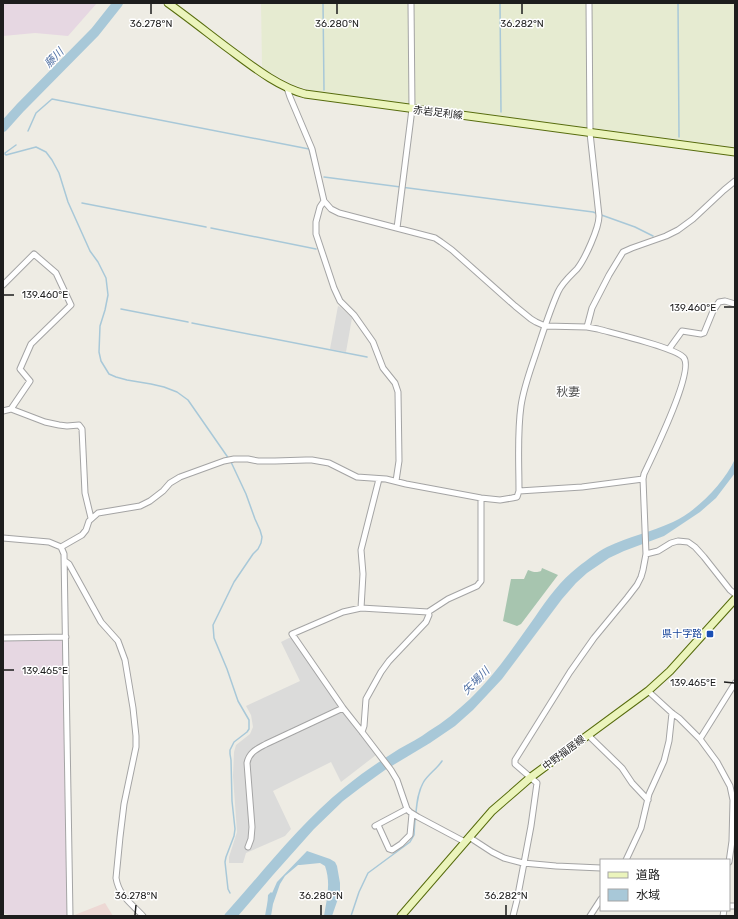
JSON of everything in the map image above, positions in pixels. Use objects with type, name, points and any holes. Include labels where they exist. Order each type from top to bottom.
[{"type":"main road","name":"赤岩足利線","points":[[168,3],[243,59],[288,88],[301,93],[735,152]]},
{"type":"main road","name":"中野福居線","points":[[401,916],[492,811],[531,777],[648,691],[670,671],[735,599]]},
{"type":"street","points":[[397,228],[412,109],[411,3]]},
{"type":"street","points":[[62,547],[82,535],[91,518],[98,513],[140,506],[150,501],[163,491],[170,483],[180,478],[234,459],[258,461],[312,460],[329,463],[357,477],[396,481],[481,498],[500,500],[517,497],[519,491],[519,427],[521,405],[527,378],[559,290],[584,259],[599,222],[590,133],[589,3]]},
{"type":"street","points":[[288,88],[290,97],[312,149],[324,202],[331,209],[339,213],[435,238],[442,242],[531,319],[545,326],[587,327],[598,329],[669,349],[682,356],[686,363],[685,372],[673,411],[644,474],[646,528],[646,554],[644,570],[628,598],[594,638],[578,661],[515,760],[515,764],[537,783],[531,826],[513,916]]},
{"type":"street","points":[[587,327],[592,308],[623,252],[678,230],[694,219],[735,180]]},
{"type":"street","points":[[324,202],[320,207],[316,222],[316,234],[334,288],[340,301],[354,315],[373,342],[383,368],[395,383],[398,392],[399,462],[396,481]]},
{"type":"street","points":[[3,285],[34,254],[56,273],[71,305],[31,344],[20,369],[30,381],[11,409]]},
{"type":"street","points":[[669,349],[682,331],[701,334],[704,333],[719,302],[725,301],[735,304]]},
{"type":"street","points":[[3,411],[11,409],[45,422],[59,425],[79,425],[82,429],[85,492],[91,518]]},
{"type":"street","points":[[361,608],[363,574],[361,550],[379,479]]},
{"type":"street","points":[[519,491],[582,487],[643,479]]},
{"type":"street","points":[[481,498],[481,583],[477,586],[448,599],[428,612],[361,608],[343,612],[292,634],[343,708],[391,770],[407,809],[412,814],[504,858],[523,863],[600,868]]},
{"type":"street","points":[[3,538],[49,542],[62,547]]},
{"type":"street","points":[[646,554],[658,551],[678,541],[688,542],[695,547],[730,590],[735,594]]},
{"type":"street","points":[[62,547],[65,561],[70,916]]},
{"type":"street","points":[[65,561],[69,564],[101,622],[118,641],[125,660],[133,708],[136,747],[124,804],[116,878],[117,884],[123,896],[143,916]]},
{"type":"street","points":[[362,732],[364,726],[366,699],[389,661],[426,622],[429,615],[428,612]]},
{"type":"street","points":[[3,638],[66,637]]},
{"type":"street","points":[[700,739],[735,683]]},
{"type":"street","points":[[648,691],[700,739],[717,762],[730,786],[734,800],[732,842],[729,859]]},
{"type":"street","points":[[248,847],[251,839],[252,827],[248,763],[250,755],[258,748],[343,708]]},
{"type":"street","points":[[626,859],[641,828],[650,794],[664,761],[669,741],[672,714]]},
{"type":"street","points":[[588,735],[622,768],[632,783],[648,800]]},
{"type":"street","points":[[407,809],[376,825],[389,849],[392,850],[401,844],[410,834],[412,814]]},
{"type":"street","points":[[590,916],[600,901]]},
{"type":"shaded area","points":[[3,3],[97,3],[68,36],[35,33],[3,36]]},
{"type":"shaded area","points":[[338,306],[352,318],[346,352],[330,349]]},
{"type":"shaded area","points":[[292,638],[340,708],[376,755],[341,782],[331,762],[273,791],[291,829],[285,836],[246,853],[243,863],[229,863],[229,857],[237,832],[233,776],[234,752],[236,745],[250,734],[253,727],[251,715],[246,706],[300,681],[281,642]]},
{"type":"shaded area","points":[[3,640],[61,640],[63,643],[67,916],[12,916],[3,913]]},
{"type":"shaded area","points":[[105,903],[113,916],[72,916]]},
{"type":"green space","points":[[261,3],[735,3],[735,147],[313,91],[294,85],[265,70],[262,66]]},
{"type":"green space","points":[[542,568],[558,575],[521,624],[517,626],[503,621],[511,579],[524,579],[528,570],[538,572],[541,571]]},
{"type":"water","points":[[735,459],[735,473],[716,498],[700,512],[664,536],[609,558],[587,573],[562,599],[502,679],[473,710],[455,726],[385,770],[343,801],[314,829],[238,916],[224,916],[282,848],[328,801],[371,767],[440,724],[470,699],[496,670],[549,597],[572,572],[592,556],[607,547],[673,522],[691,511],[717,487]]},
{"type":"water","points":[[307,851],[330,859],[335,862],[337,866],[340,893],[332,916],[324,916],[328,891],[328,878],[325,866],[320,863],[298,865],[285,876],[280,884],[273,904],[271,916],[265,916],[268,895],[271,892],[272,893],[277,882]]},
{"type":"waterway","name":"藤川","points":[[3,127],[95,32],[118,3]]},
{"type":"waterway","points":[[323,3],[324,90]]},
{"type":"waterway","points":[[500,3],[501,112]]},
{"type":"waterway","points":[[678,3],[679,137]]},
{"type":"waterway","points":[[28,131],[36,113],[52,99],[309,149],[312,160]]},
{"type":"waterway","points":[[5,153],[16,145]]},
{"type":"waterway","points":[[5,154],[36,147],[46,152],[59,173],[68,202],[90,251],[98,262],[106,278],[108,295],[100,326],[99,352],[101,361],[109,374],[127,380],[164,387],[177,392],[188,400],[229,459]]},
{"type":"waterway","points":[[324,177],[593,212],[635,227],[653,236]]},
{"type":"waterway","points":[[82,203],[206,227]]},
{"type":"waterway","points":[[211,228],[316,249]]},
{"type":"waterway","points":[[121,309],[188,322]]},
{"type":"waterway","points":[[192,323],[367,357]]},
{"type":"waterway","points":[[230,893],[228,889],[225,862],[235,829],[232,801],[230,750],[234,742],[249,729],[249,720],[238,701],[214,638],[213,625],[234,582],[258,549],[262,537],[246,494],[231,462]]},
{"type":"waterway","points":[[416,812],[421,786],[442,761]]},
{"type":"waterway","points":[[351,916],[359,892],[368,873],[410,842],[414,835],[415,819]]},
{"type":"place","name":"県十字路","points":[[710,634]]},
{"type":"district","name":"秋妻","points":[[568,392]]},
{"type":"water label","name":"矢場川","points":[[476,681]]}]
